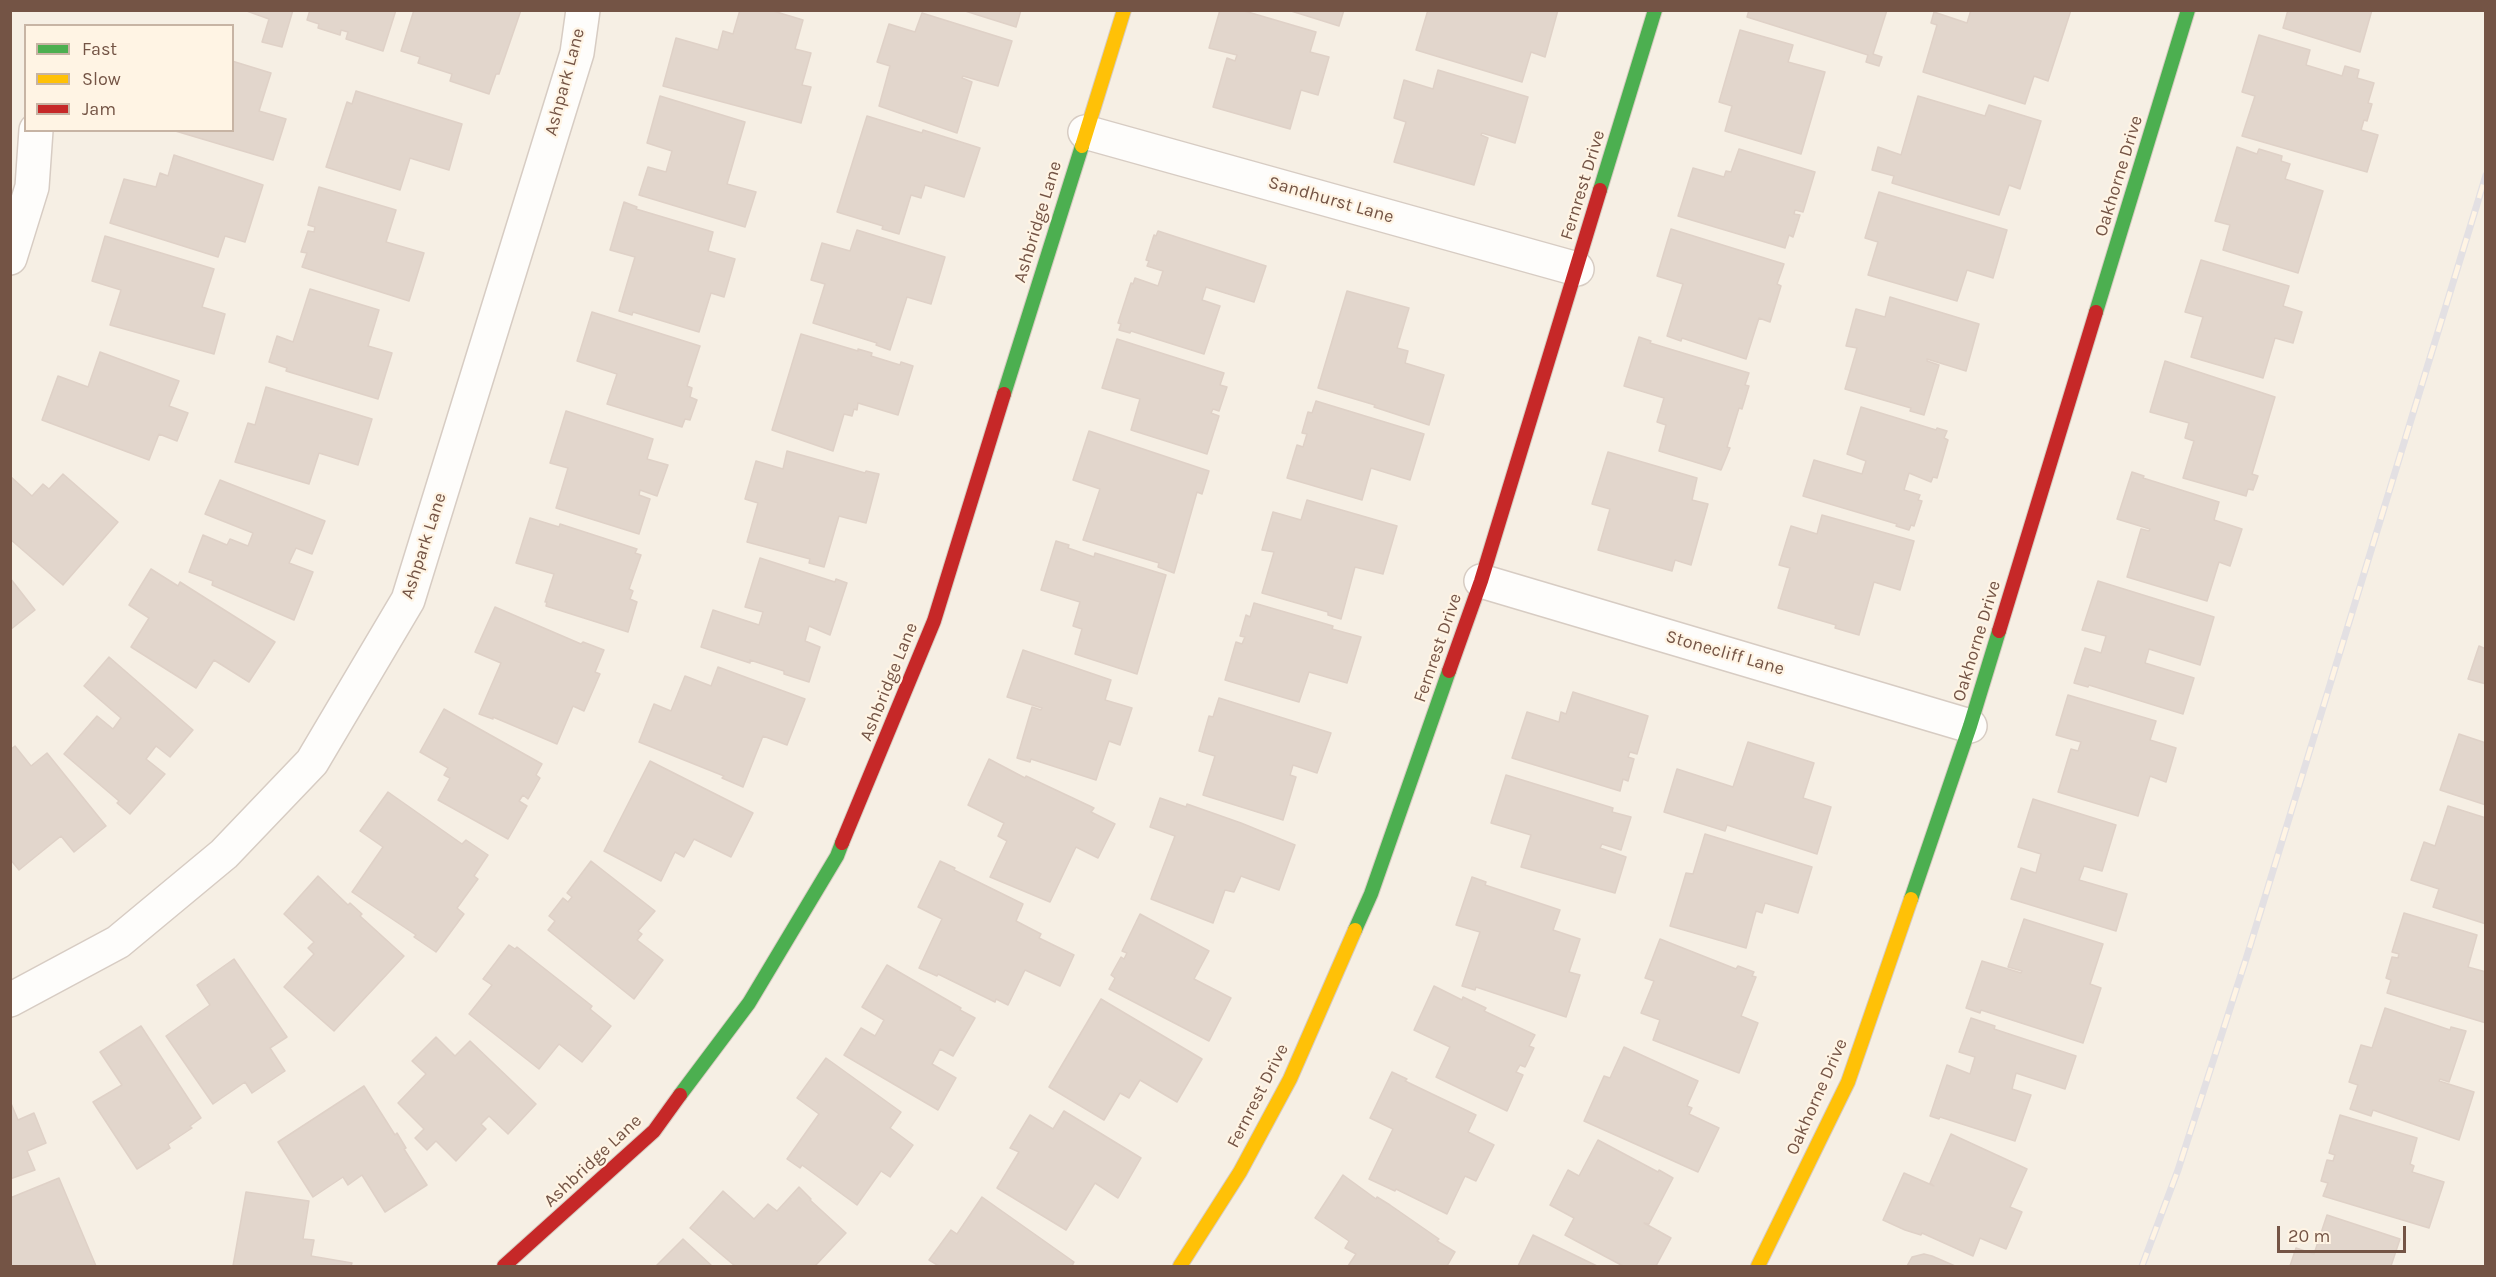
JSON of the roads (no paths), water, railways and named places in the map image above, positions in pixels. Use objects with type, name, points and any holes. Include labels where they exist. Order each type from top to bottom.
[{"type":"street","name":"Ashpark Lane","points":[[10,1000],[118,942],[224,854],[312,762],[408,600],[577,53],[583,10]]},
{"type":"street","name":"Ashbridge Lane","points":[[504,1266],[654,1131],[749,1003],[837,856],[934,621],[1124,10]]},
{"type":"street","name":"Fernrest Drive","points":[[1180,1266],[1240,1172],[1290,1078],[1371,894],[1480,581],[1655,10]]},
{"type":"street","name":"Oakhorne Drive","points":[[1758,1266],[1848,1083],[1970,726],[2188,10]]},
{"type":"street","points":[[10,258],[32,187],[36,132]]},
{"type":"street","name":"Sandhurst Lane","points":[[1085,132],[1577,269]]},
{"type":"street","name":"Stonecliff Lane","points":[[1480,581],[1970,726]]},
{"type":"railway","points":[[2142,1266],[2178,1170],[2246,959],[2486,175]]}]
